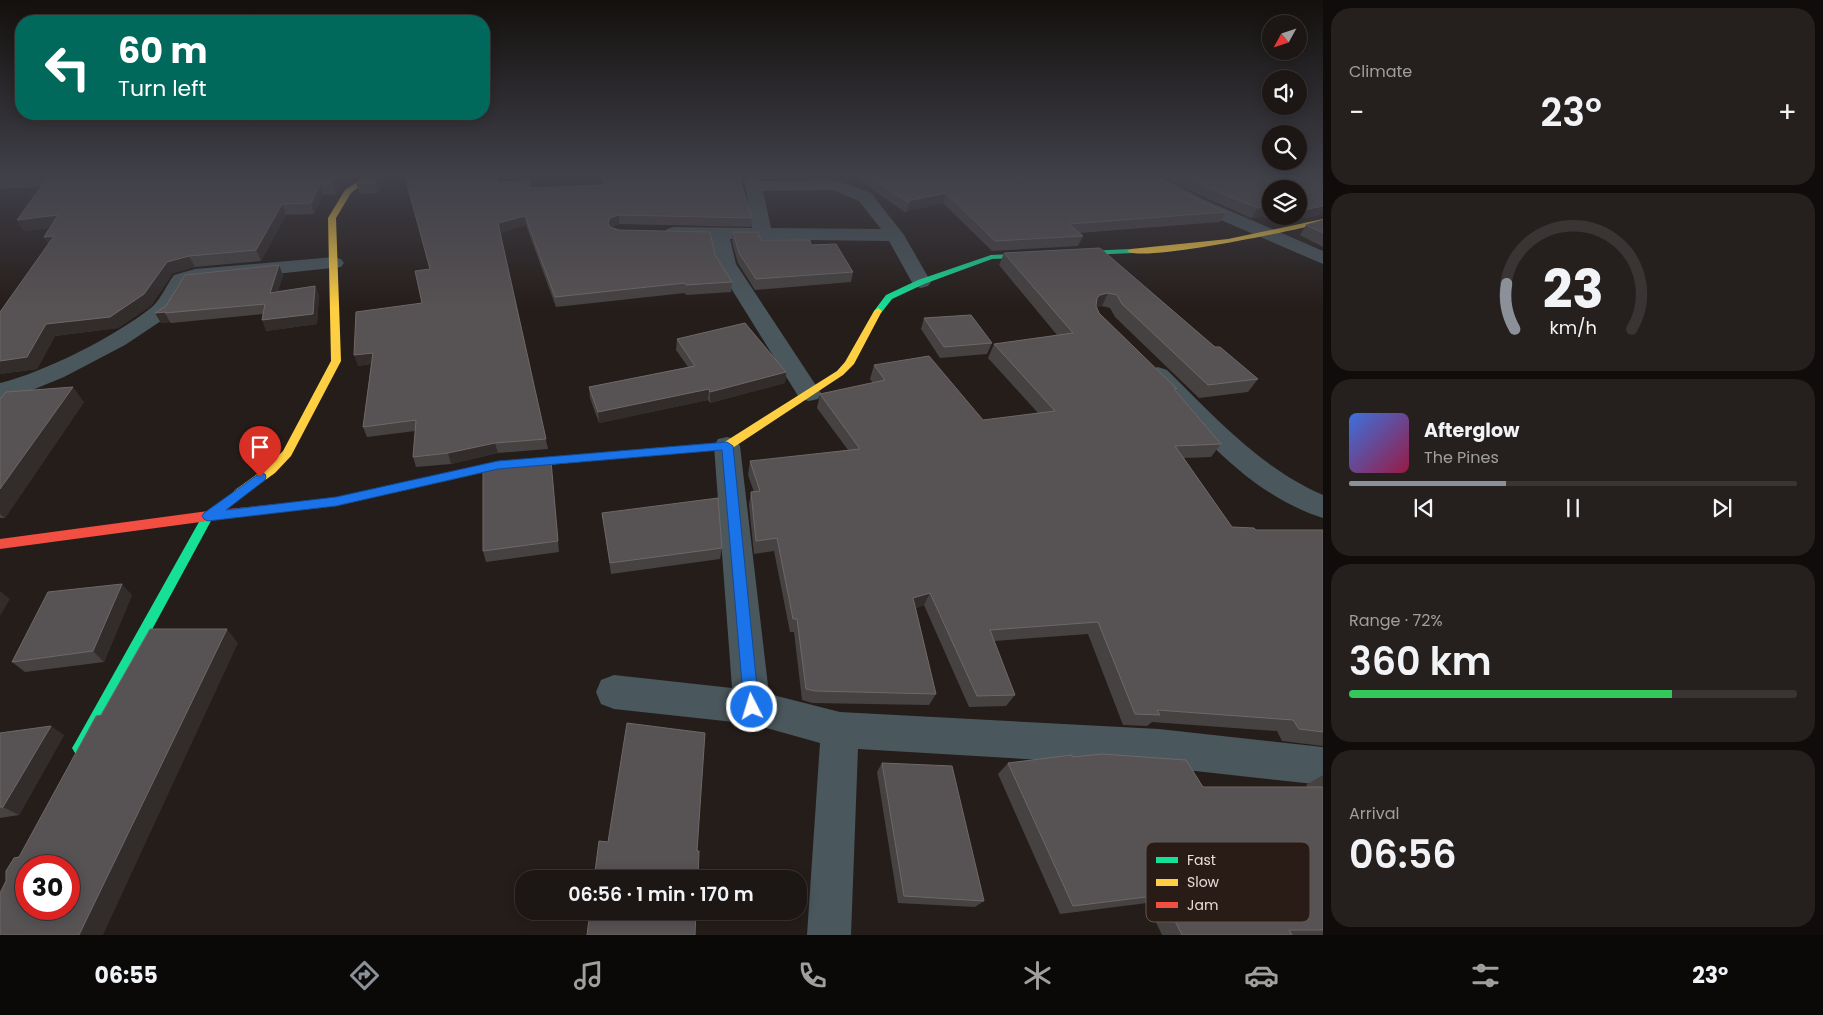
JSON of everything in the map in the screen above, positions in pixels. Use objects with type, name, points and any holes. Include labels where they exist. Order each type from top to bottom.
[{"type":"street","points":[[75,756],[208,516],[271,470],[287,454],[312,403],[336,361],[332,221]]},
{"type":"street","points":[[761,221],[763,235]]},
{"type":"street","points":[[884,221],[895,235],[921,282]]},
{"type":"street","points":[[1235,221],[1323,258]]},
{"type":"street","points":[[0,544],[208,516],[336,502],[498,465],[727,446],[840,373],[850,364],[878,311],[889,297],[921,282],[992,257],[1170,249],[1266,235],[1323,221]]},
{"type":"street","points":[[659,233],[895,235]]},
{"type":"street","points":[[719,234],[726,264],[809,393]]},
{"type":"street","points":[[0,391],[56,372],[118,340],[162,310],[180,279],[195,274],[334,263]]},
{"type":"street","points":[[1144,361],[1234,450],[1261,473],[1281,487],[1323,507]]},
{"type":"street","points":[[727,446],[752,707]]},
{"type":"street","points":[[614,692],[752,707],[840,730],[1159,748],[1323,766]]},
{"type":"street","points":[[829,935],[840,730]]},
{"type":"building","points":[[54,221],[273,221],[256,250],[189,256],[167,262],[144,294],[110,317],[46,324],[27,357],[0,361],[0,312],[54,236],[44,237]]},
{"type":"building","points":[[417,221],[507,221],[498,223],[546,439],[495,443],[448,453],[413,457],[416,420],[363,427],[373,353],[354,355],[356,312],[422,303],[415,271],[430,269]]},
{"type":"building","points":[[527,221],[609,221],[610,227],[619,230],[710,232],[715,255],[732,282],[686,285],[685,283],[555,297]]},
{"type":"building","points":[[974,221],[1113,221],[1069,224],[1083,236],[995,241]]},
{"type":"building","points":[[1323,221],[1323,233],[1306,225]]},
{"type":"building","points":[[733,232],[758,232],[761,240],[810,240],[811,245],[836,244],[853,272],[756,279],[739,253]]},
{"type":"building","points":[[1100,248],[1215,347],[1220,347],[1258,379],[1208,385],[1122,304],[1117,295],[1108,293],[1097,298],[1096,306],[1099,313],[1177,389],[1174,389],[1221,444],[1175,446],[1232,527],[1254,528],[1256,530],[1323,530],[1323,732],[1299,729],[1293,720],[1157,710],[1160,715],[1135,714],[1098,622],[990,630],[1015,695],[977,696],[930,593],[913,598],[936,694],[815,691],[806,689],[797,619],[793,619],[777,538],[756,541],[751,492],[760,491],[750,461],[860,449],[820,394],[885,380],[874,365],[929,356],[983,420],[1055,411],[994,344],[1073,333],[1004,253]]},
{"type":"building","points":[[279,265],[270,293],[315,286],[313,314],[262,320],[265,304],[155,313],[166,306],[185,275]]},
{"type":"building","points":[[971,315],[992,343],[944,347],[924,318]]},
{"type":"building","points":[[745,323],[786,372],[710,392],[709,389],[598,412],[589,387],[695,366],[677,339]]},
{"type":"building","points":[[73,387],[0,489],[0,399],[6,392]]},
{"type":"building","points":[[551,461],[558,541],[483,551],[483,469]]},
{"type":"building","points":[[718,498],[722,548],[610,563],[602,513]]},
{"type":"building","points":[[122,584],[93,651],[12,662],[48,592]]},
{"type":"building","points":[[150,629],[227,629],[79,935],[0,935],[0,893],[6,881],[6,871],[15,858],[15,920],[80,920],[80,855],[20,855],[96,716],[101,715]]},
{"type":"building","points":[[627,723],[705,733],[697,851],[699,851],[698,870],[595,870],[599,841],[608,842]]},
{"type":"building","points":[[51,726],[3,807],[0,807],[0,733]]},
{"type":"building","points":[[1102,754],[1186,760],[1203,787],[1323,787],[1323,930],[1289,930],[1292,935],[1182,935],[1176,922],[1310,922],[1310,842],[1146,842],[1146,897],[1073,906],[1008,763],[1072,755],[1072,757]]},
{"type":"building","points":[[882,763],[952,766],[984,901],[904,896]]},
{"type":"building","points":[[589,920],[696,920],[695,935],[587,935]]},
{"type":"traffic: fast","points":[[878,311],[889,297],[921,282],[991,257],[1131,251]]},
{"type":"traffic: fast","points":[[393,489],[498,465],[727,446]]},
{"type":"traffic: fast","points":[[80,748],[208,516],[239,493]]},
{"type":"traffic: slow","points":[[239,493],[271,470],[287,453],[336,361],[332,221]]},
{"type":"traffic: slow","points":[[1131,251],[1228,241],[1323,221]]},
{"type":"traffic: slow","points":[[727,446],[840,373],[849,364],[878,311]]},
{"type":"traffic: jam","points":[[0,544],[208,516],[336,502],[393,489]]},
{"type":"route","points":[[260,477],[208,516],[336,502],[498,465],[727,446],[752,707]]}]
